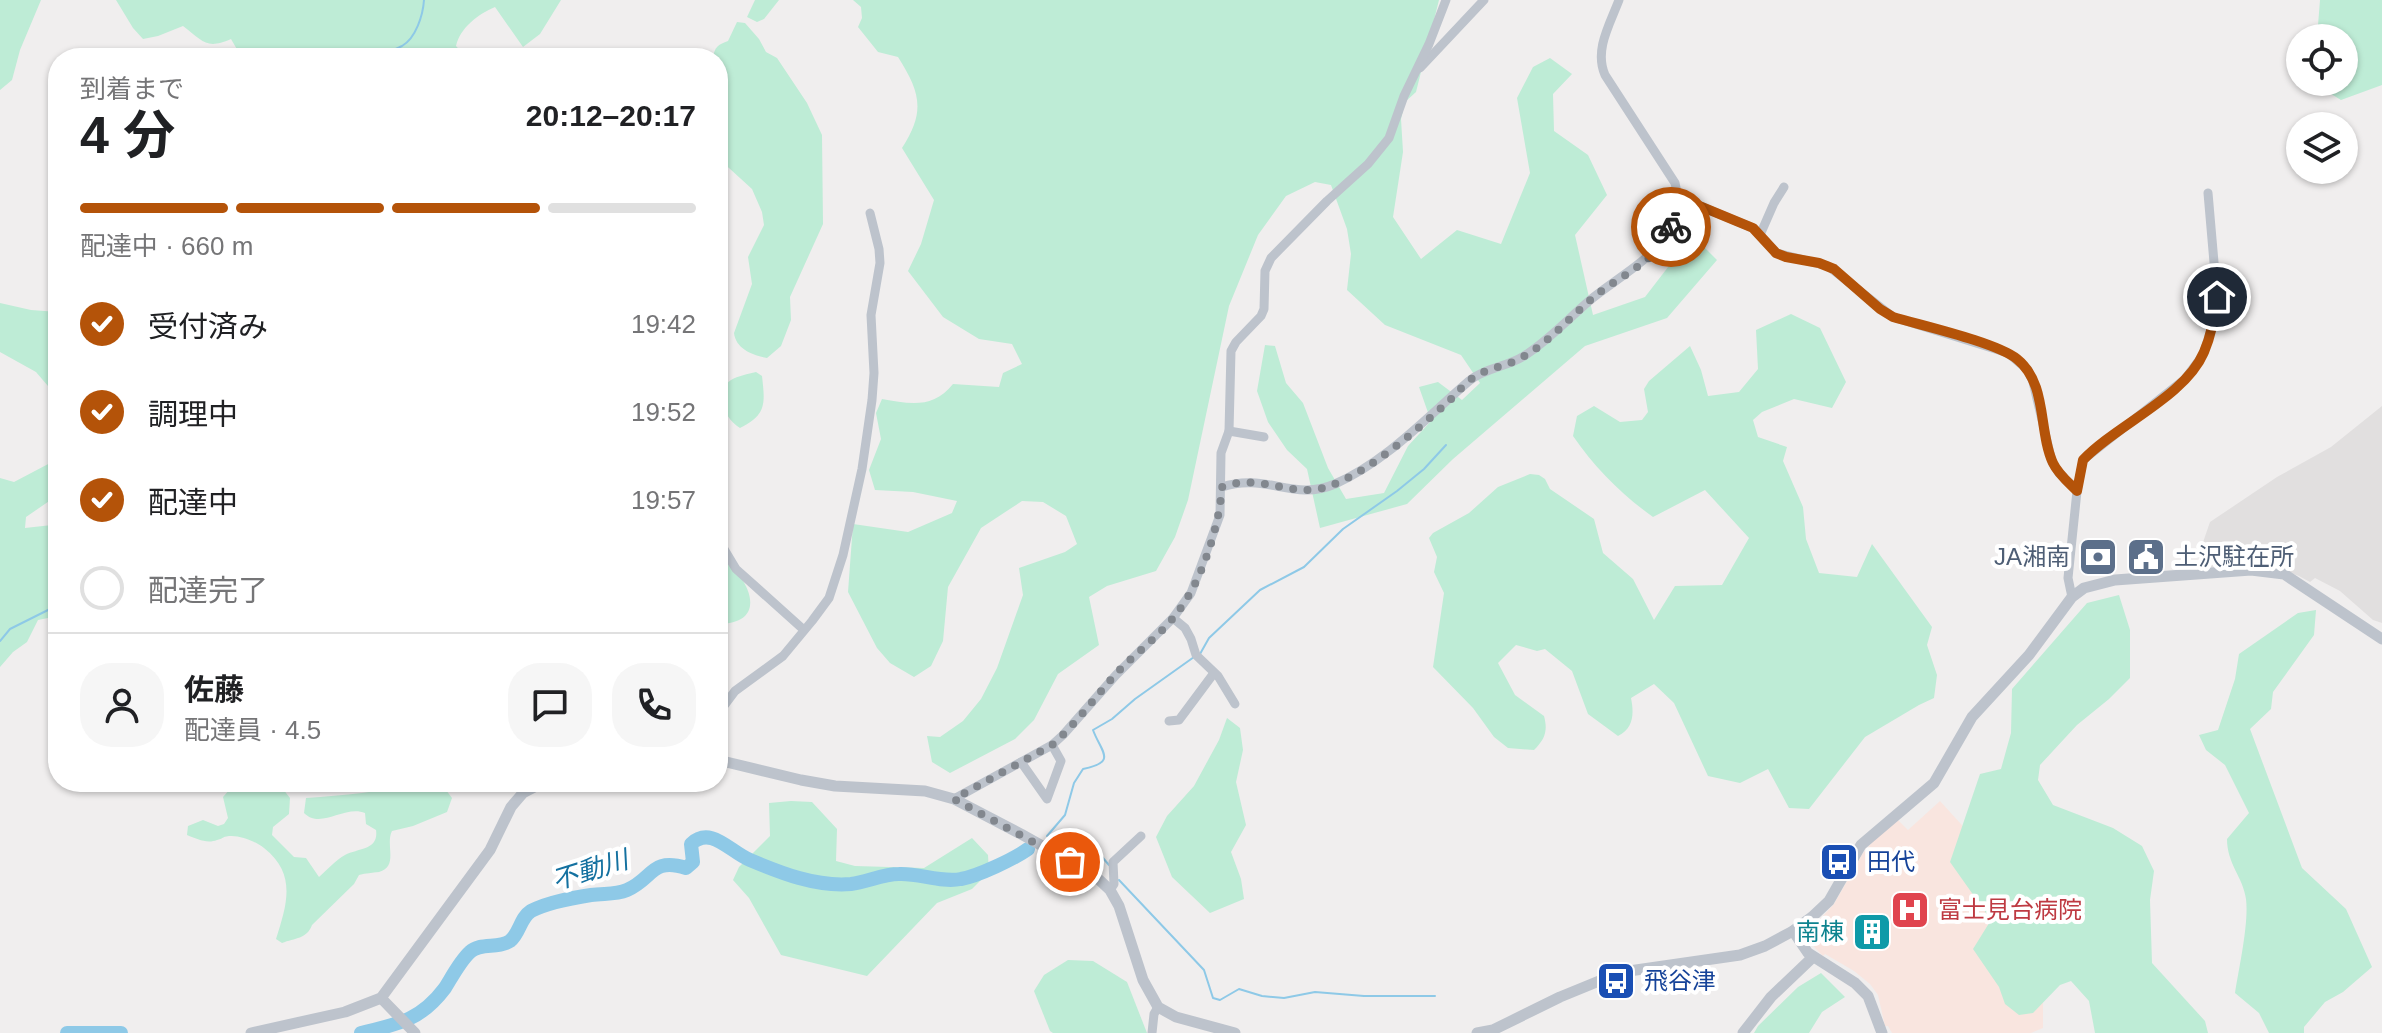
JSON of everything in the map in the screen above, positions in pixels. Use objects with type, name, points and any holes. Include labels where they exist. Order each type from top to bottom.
[{"type":"street","points":[[954,799],[1052,745],[1173,618],[1191,593],[1220,515],[1221,453],[1229,431],[1231,351],[1264,309],[1265,271],[1271,258],[1380,151],[1389,138],[1446,0]]},
{"type":"street","points":[[1415,73],[1484,0]]},
{"type":"street","points":[[1222,487],[1243,481],[1265,482],[1302,491],[1334,484],[1369,465],[1449,401],[1470,380],[1523,357],[1652,254],[1669,232],[1678,197],[1672,177],[1602,69],[1601,50],[1619,0]]},
{"type":"street","points":[[1760,235],[1784,187]]},
{"type":"street","points":[[2072,597],[2068,578],[2083,460],[2185,379],[2203,355],[2213,324],[2217,297],[2208,193]]},
{"type":"street","points":[[1678,197],[1744,222],[1776,253],[1834,269],[1893,317],[1995,348],[2019,361],[2028,370],[2033,382],[2052,462],[2077,491]]},
{"type":"street","points":[[728,700],[735,691],[783,656],[804,630],[829,598],[843,555],[862,469],[873,386],[871,315],[880,263],[870,213]]},
{"type":"street","points":[[1229,431],[1264,437]]},
{"type":"street","points":[[728,556],[736,569],[804,630]]},
{"type":"street","points":[[1477,1033],[1493,1030],[1604,979],[1629,971],[1740,955],[1793,931],[1829,901],[1861,845],[1934,783],[1972,717],[2029,655],[2072,597],[2084,588],[2115,580],[2269,571],[2300,582],[2382,639]]},
{"type":"street","points":[[1173,618],[1189,633],[1196,655],[1214,673],[1235,704]]},
{"type":"street","points":[[1169,721],[1179,720],[1214,673]]},
{"type":"street","points":[[1021,762],[1047,799],[1061,761],[1052,745]]},
{"type":"street","points":[[728,762],[835,786],[925,791],[954,799],[1094,875],[1110,890],[1119,906],[1143,980],[1158,1007],[1187,1027],[1235,1033]]},
{"type":"street","points":[[251,1033],[345,1012],[381,998],[490,850],[511,807],[525,792]]},
{"type":"street","points":[[1110,890],[1114,884],[1113,862],[1141,836]]},
{"type":"street","points":[[1793,931],[1808,953],[1855,983],[1868,996],[1882,1033]]},
{"type":"street","points":[[1743,1033],[1771,997],[1813,957]]},
{"type":"street","points":[[381,998],[412,1030]]},
{"type":"street","points":[[1152,1033],[1158,1007]]},
{"type":"shaded area","points":[[2382,406],[2382,623],[2373,620],[2340,591],[2315,578],[2310,582],[2263,563],[2201,568],[2200,551],[2210,522],[2277,477],[2331,447]]},
{"type":"shaded area","name":"富士見台病院","points":[[1940,801],[1970,834],[2043,990],[2043,1028],[2031,1033],[1892,1033],[1885,1026],[1878,995],[1870,984],[1854,971],[1825,954],[1823,956],[1806,935],[1808,929],[1834,904],[1863,853],[1874,840],[1898,820],[1908,830]]},
{"type":"green space","points":[[0,0],[41,0],[20,50],[12,80],[0,90]]},
{"type":"green space","points":[[116,0],[561,0],[540,34],[523,47],[495,7],[471,22],[458,39],[458,48],[236,48],[231,39],[216,44],[200,40],[183,26],[143,39]]},
{"type":"green space","points":[[755,0],[779,0],[764,19],[757,22],[747,17]]},
{"type":"green space","points":[[853,0],[1439,0],[1416,92],[1405,102],[1401,119],[1403,152],[1393,217],[1421,259],[1457,230],[1501,244],[1530,173],[1517,98],[1533,67],[1550,58],[1572,74],[1553,94],[1554,131],[1588,155],[1607,195],[1575,235],[1593,315],[1645,297],[1675,258],[1699,242],[1717,260],[1667,318],[1585,346],[1453,459],[1407,504],[1320,528],[1307,469],[1287,450],[1268,422],[1257,391],[1265,345],[1275,346],[1286,383],[1303,403],[1328,468],[1346,499],[1384,493],[1408,446],[1431,421],[1419,387],[1438,382],[1462,400],[1480,383],[1461,355],[1385,325],[1347,290],[1351,254],[1347,229],[1331,185],[1315,182],[1286,196],[1258,235],[1229,306],[1188,500],[1175,537],[1156,571],[1107,586],[1089,597],[1099,645],[1058,674],[1034,720],[1015,739],[950,773],[932,762],[927,736],[940,737],[963,721],[981,699],[997,668],[1023,595],[1019,568],[1065,552],[1077,544],[1066,516],[1043,502],[1022,501],[981,528],[948,587],[943,641],[931,666],[914,677],[890,663],[877,648],[848,592],[853,524],[908,532],[952,513],[957,501],[913,492],[875,490],[869,470],[881,439],[876,413],[882,399],[920,403],[937,398],[953,384],[999,387],[1003,373],[1022,364],[1012,344],[979,339],[943,317],[908,271],[921,244],[934,200],[902,148],[915,123],[915,91],[898,57],[878,52],[858,27],[862,18],[861,7]]},
{"type":"green space","points":[[2320,0],[2382,0],[2382,85],[2358,94],[2358,24],[2318,24]]},
{"type":"green space","points":[[737,22],[745,23],[766,52],[777,58],[807,103],[822,135],[823,224],[790,297],[791,320],[781,346],[767,358],[741,347],[734,333],[752,284],[748,257],[764,225],[752,189],[728,167],[728,48],[716,48],[728,41]]},
{"type":"green space","points":[[0,303],[48,311],[48,386],[36,372],[0,352]]},
{"type":"green space","points":[[1791,314],[1820,328],[1846,382],[1832,408],[1794,399],[1762,412],[1753,420],[1758,437],[1787,447],[1783,461],[1803,507],[1806,539],[1819,573],[1857,577],[1872,544],[1932,627],[1927,645],[1937,675],[1934,698],[1865,737],[1809,809],[1789,808],[1768,769],[1740,783],[1708,776],[1674,703],[1654,684],[1631,698],[1632,720],[1618,736],[1588,714],[1572,671],[1545,649],[1537,651],[1516,645],[1498,663],[1515,695],[1544,716],[1546,726],[1543,738],[1534,750],[1508,748],[1494,737],[1473,708],[1433,667],[1444,593],[1434,572],[1437,557],[1429,538],[1469,513],[1498,487],[1530,474],[1539,475],[1550,489],[1594,519],[1603,553],[1633,579],[1654,620],[1675,586],[1722,585],[1749,538],[1705,490],[1653,517],[1609,480],[1581,448],[1573,436],[1577,416],[1594,406],[1620,422],[1642,420],[1648,412],[1644,389],[1649,381],[1690,346],[1708,396],[1739,392],[1758,369],[1756,330]]},
{"type":"green space","points":[[756,372],[762,376],[764,394],[760,413],[740,428],[728,416],[728,382]]},
{"type":"green space","points":[[48,464],[48,502],[26,517],[25,528],[48,525],[48,618],[38,620],[27,642],[0,667],[0,478],[14,482]]},
{"type":"green space","points":[[728,562],[738,573],[750,596],[750,607],[745,616],[728,623]]},
{"type":"green space","points":[[2119,595],[2130,630],[2130,678],[2077,725],[2040,765],[2038,780],[2053,805],[2113,828],[2142,846],[2154,871],[2150,900],[2152,963],[2205,1021],[2208,1033],[2095,1033],[2089,1001],[2071,981],[2060,985],[2033,1013],[2019,1015],[2005,1004],[1999,987],[1973,949],[1991,920],[1950,862],[1980,774],[2001,769],[2011,733],[2012,689],[2087,603]]},
{"type":"green space","points":[[2316,610],[2314,635],[2273,692],[2271,709],[2250,729],[2302,868],[2346,909],[2372,967],[2343,992],[2325,1002],[2304,1027],[2304,1033],[2269,1033],[2259,1013],[2235,993],[2247,909],[2227,839],[2249,813],[2225,765],[2206,750],[2199,735],[2218,730],[2235,679],[2239,654],[2298,613]]},
{"type":"green space","points":[[1227,718],[1240,728],[1243,750],[1236,782],[1246,825],[1231,852],[1241,879],[1244,899],[1210,913],[1172,877],[1156,837],[1167,816],[1194,786],[1219,740]]},
{"type":"green space","points":[[227,792],[285,792],[290,798],[289,814],[273,827],[272,835],[294,857],[306,858],[319,877],[345,855],[371,845],[376,837],[376,830],[366,824],[365,813],[349,812],[318,819],[304,813],[306,798],[448,792],[452,798],[447,812],[392,831],[390,860],[385,869],[359,875],[307,933],[282,943],[276,939],[286,902],[285,879],[274,858],[260,845],[243,838],[229,836],[210,841],[187,835],[188,826],[203,820],[218,826],[224,824],[228,818],[223,797]]},
{"type":"green space","points":[[812,802],[837,829],[836,861],[855,866],[924,868],[972,838],[988,855],[989,872],[972,889],[937,903],[867,976],[781,955],[749,898],[733,880],[739,867],[770,836],[769,803]]},
{"type":"green space","points":[[1068,960],[1093,961],[1127,982],[1147,1033],[1050,1031],[1034,991],[1044,975]]},
{"type":"green space","points":[[1821,973],[1845,997],[1822,1012],[1809,1033],[1754,1033],[1798,987]]},
{"type":"waterway","points":[[398,48],[415,32],[424,0]]},
{"type":"waterway","points":[[1200,654],[1209,638],[1260,590],[1304,567],[1343,529],[1424,469],[1446,445]]},
{"type":"waterway","points":[[0,641],[10,629],[48,610]]},
{"type":"waterway","points":[[1109,865],[1096,850],[1081,853],[1047,836],[1065,815],[1074,783],[1083,769],[1104,759],[1093,730],[1194,657]]},
{"type":"waterway","name":"不動川","points":[[361,1033],[418,1014],[436,999],[470,952],[479,947],[510,941],[531,911],[568,899],[623,892],[666,865],[686,868],[693,862],[691,844],[698,839],[713,839],[750,860],[786,874],[838,884],[899,874],[961,879],[996,867],[1028,849]]},
{"type":"waterway","points":[[1119,880],[1204,970],[1213,998],[1220,1000],[1239,989],[1284,998],[1315,992],[1435,996]]},
{"type":"waterway","name":"不動川","points":[[67,1033],[121,1033]]},
{"type":"way so far","points":[[1070,862],[954,799],[1052,745],[1173,618],[1191,593],[1216,528],[1222,487],[1243,481],[1265,482],[1302,491],[1321,489],[1352,475],[1387,451],[1470,380],[1513,362],[1534,349],[1587,302],[1660,247],[1671,227]]},
{"type":"place","name":"JA湘南","points":[[2098,557]]},
{"type":"place","name":"土沢駐在所","points":[[2146,557]]},
{"type":"place","name":"田代","points":[[1839,862]]},
{"type":"place","name":"富士見台病院","points":[[1910,910]]},
{"type":"place","name":"南棟","points":[[1872,932]]},
{"type":"place","name":"飛谷津","points":[[1616,981]]},
{"type":"route","points":[[1671,227],[1678,197],[1744,222],[1776,253],[1834,269],[1893,317],[2008,353],[2028,370],[2037,392],[2052,462],[2077,491],[2083,460],[2089,453],[2185,379],[2203,355],[2213,324],[2217,297]]}]
